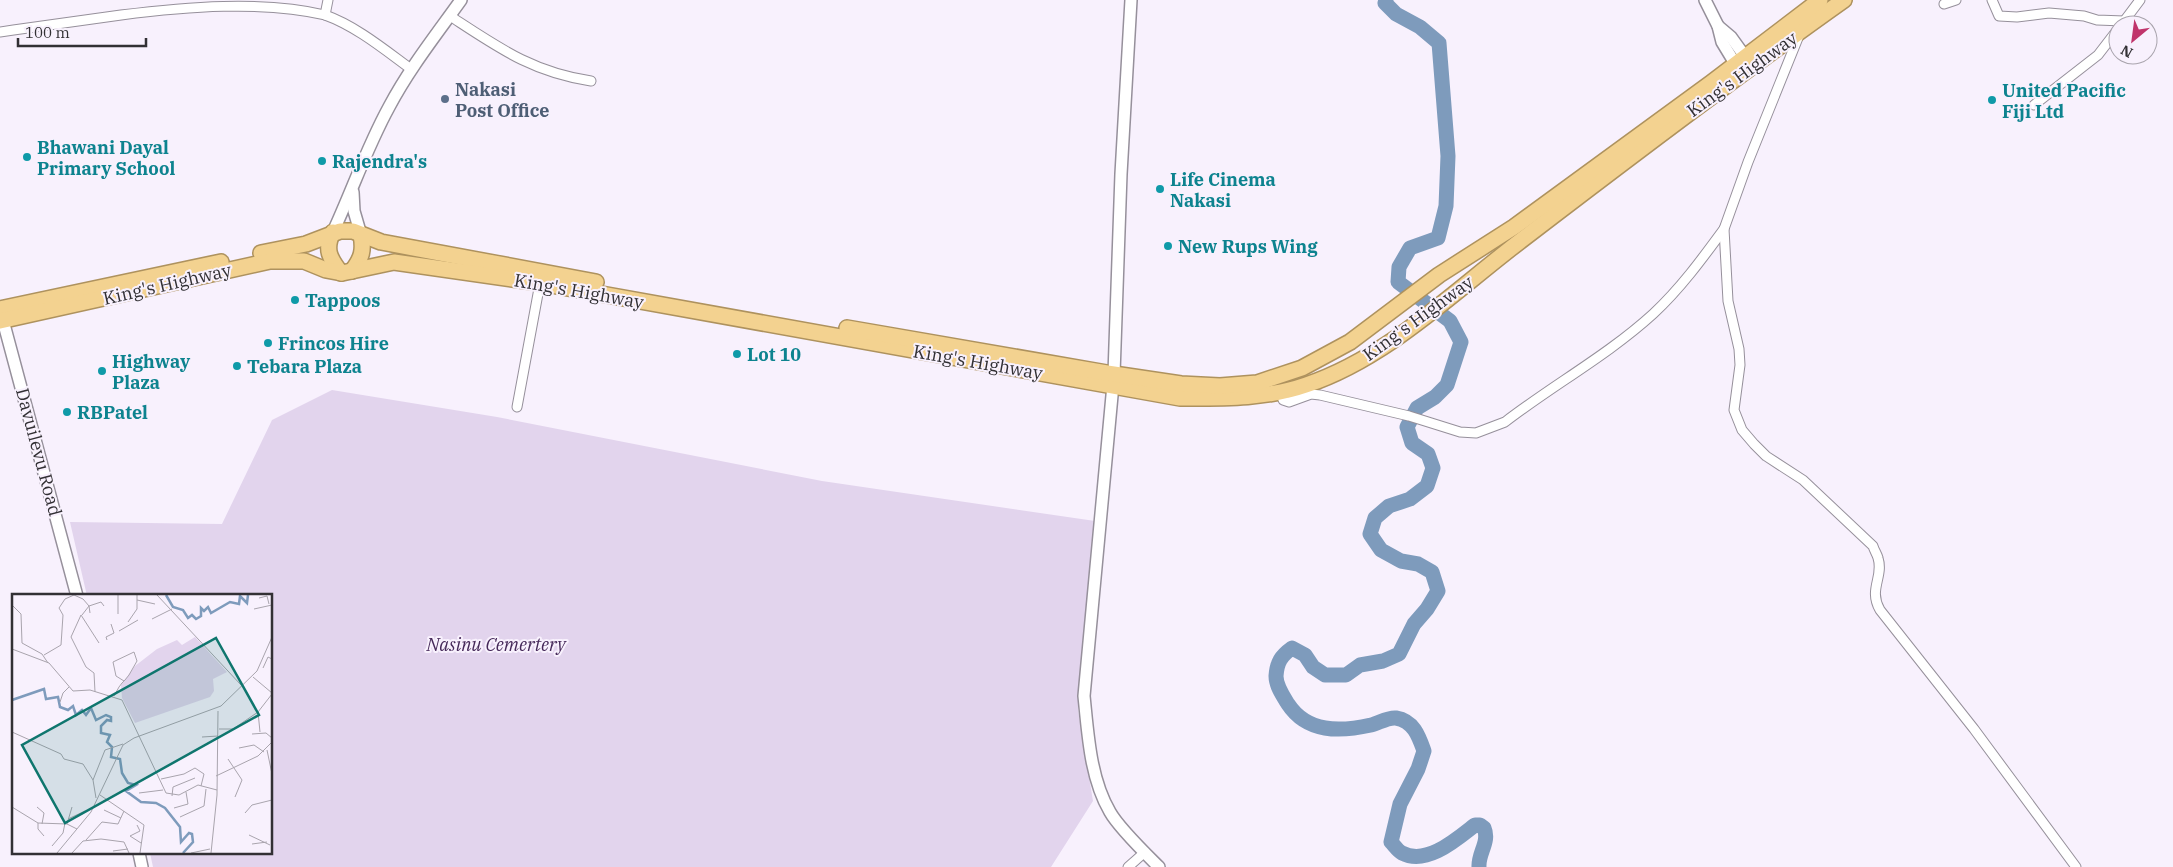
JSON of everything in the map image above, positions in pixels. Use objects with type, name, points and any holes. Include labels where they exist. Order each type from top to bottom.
[{"type":"highway","name":"King's Highway","points":[[1,315],[306,244],[333,232],[347,231],[381,242],[1113,380],[1180,398],[1229,398],[1281,392],[1306,385],[1359,362],[1415,324],[1744,65],[1820,0]]},
{"type":"highway","name":"King's Highway","points":[[1,315],[270,261],[304,261],[346,272],[394,262],[540,283],[1113,380],[1220,386],[1257,383],[1310,364],[1350,342],[1439,275],[1514,227],[1744,65],[1800,31],[1844,0]]},
{"type":"highway","points":[[333,232],[329,241],[328,253],[331,261],[346,272],[361,259],[363,251],[361,235]]},
{"type":"street","points":[[325,15],[328,0]]},
{"type":"street","points":[[333,232],[353,190],[376,132],[398,90],[461,0]]},
{"type":"street","points":[[1131,0],[1121,174],[1113,380],[1084,696],[1089,741],[1098,782],[1110,813],[1159,867]]},
{"type":"street","points":[[1705,0],[1718,26],[1722,42],[1744,65]]},
{"type":"street","points":[[1944,4],[1956,0]]},
{"type":"street","points":[[1992,0],[1999,16],[2049,13],[2084,16],[2108,21]]},
{"type":"street","points":[[2128,15],[2140,0]]},
{"type":"street","points":[[0,32],[179,7],[239,4],[283,6],[325,15],[367,38],[412,69]]},
{"type":"street","points":[[450,16],[520,60],[547,71],[591,81]]},
{"type":"street","points":[[1281,392],[1283,400],[1289,402],[1311,394],[1409,416],[1460,432],[1476,433],[1505,422],[1652,315],[1675,293],[1724,230],[1748,162],[1800,31]]},
{"type":"street","points":[[2034,105],[2098,55],[2108,42]]},
{"type":"street","points":[[353,190],[354,211],[361,235]]},
{"type":"street","points":[[1724,230],[1728,301],[1739,349],[1740,365],[1734,410],[1736,420],[1742,430],[1766,456],[1803,480],[1872,546],[1878,558],[1874,593],[1875,601],[1880,610],[1974,729],[2076,867]]},
{"type":"street","points":[[516,407],[540,283]]},
{"type":"street","name":"Davuilevu Road","points":[[1,315],[76,594]]},
{"type":"street","points":[[1128,867],[1144,852]]},
{"type":"street","points":[[139,854],[142,867]]},
{"type":"green space","name":"Nasinu Cemertery","points":[[332,390],[497,417],[822,481],[1095,521],[1078,710],[1093,801],[1051,867],[153,867],[150,854],[272,854],[272,594],[87,594],[70,522],[222,524],[272,420]]},
{"type":"waterway","points":[[1386,0],[1385,3],[1396,14],[1420,27],[1439,43],[1448,156],[1446,206],[1438,238],[1410,248],[1399,267],[1398,282],[1450,321],[1461,342],[1447,385],[1435,397],[1417,408],[1407,427],[1412,443],[1428,454],[1433,468],[1427,486],[1410,499],[1389,506],[1375,518],[1370,534],[1381,550],[1401,561],[1418,564],[1432,572],[1438,591],[1427,609],[1414,624],[1399,654],[1383,661],[1360,665],[1346,675],[1325,675],[1313,667],[1305,655],[1292,648],[1280,660],[1276,680],[1282,694],[1296,714],[1314,725],[1325,728],[1348,729],[1371,725],[1393,718],[1407,722],[1418,735],[1424,751],[1418,769],[1400,804],[1391,842],[1402,853],[1421,856],[1441,849],[1475,825],[1480,825],[1484,828],[1486,838],[1479,867]]},
{"type":"place","name":"Nakasi Post Office","points":[[445,99]]},
{"type":"place","name":"United Pacific Fiji Ltd","points":[[1992,100]]},
{"type":"place","name":"Bhawani Dayal Primary School","points":[[27,157]]},
{"type":"place","name":"Rajendra's","points":[[322,161]]},
{"type":"place","name":"Life Cinema Nakasi","points":[[1160,189]]},
{"type":"place","name":"New Rups Wing","points":[[1168,246]]},
{"type":"place","name":"Tappoos","points":[[295,300]]},
{"type":"place","name":"Frincos Hire","points":[[268,343]]},
{"type":"place","name":"Lot 10","points":[[737,354]]},
{"type":"place","name":"Tebara Plaza","points":[[237,366]]},
{"type":"place","name":"Highway Plaza","points":[[102,371]]},
{"type":"place","name":"RBPatel","points":[[67,412]]}]
